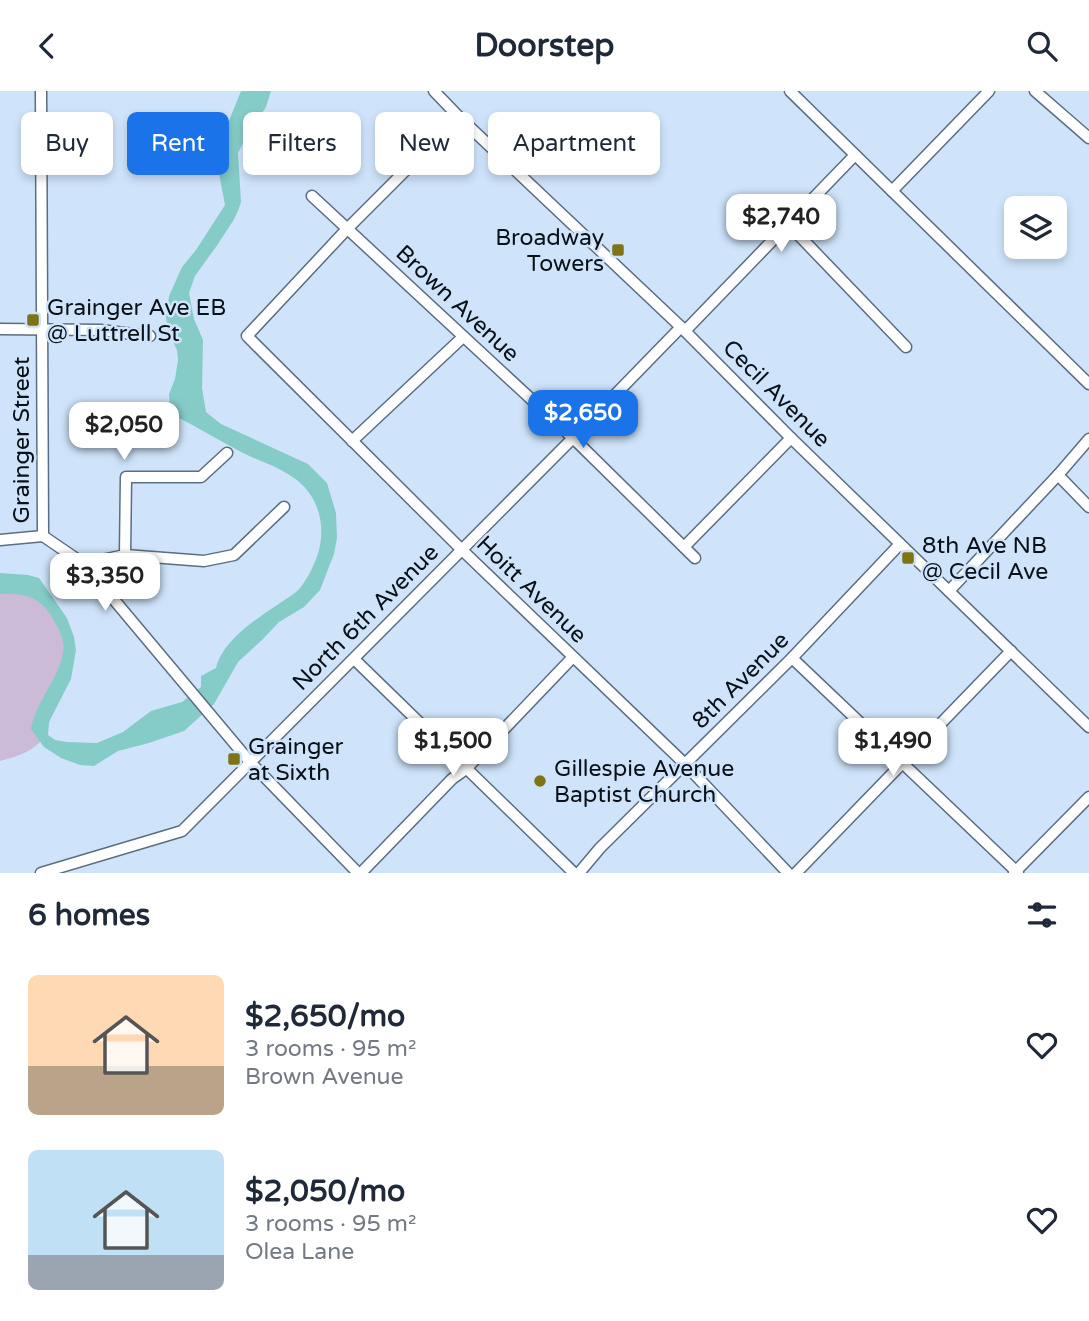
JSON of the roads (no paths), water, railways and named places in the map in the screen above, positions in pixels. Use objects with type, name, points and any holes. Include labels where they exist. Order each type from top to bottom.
[{"type":"street","name":"Grainger Street","points":[[41,91],[43,536],[84,564],[250,762],[359,873]]},
{"type":"street","name":"Cecil Avenue","points":[[434,91],[454,112]]},
{"type":"street","points":[[790,91],[1089,384]]},
{"type":"street","points":[[892,191],[989,91]]},
{"type":"street","points":[[1035,91],[1089,138]]},
{"type":"street","name":"Cecil Avenue","points":[[474,131],[683,329],[790,438],[1089,727]]},
{"type":"street","name":"North 6th Avenue","points":[[41,873],[182,831],[855,155]]},
{"type":"street","points":[[347,229],[401,175]]},
{"type":"street","name":"Brown Avenue","points":[[312,196],[573,438],[695,558]]},
{"type":"street","points":[[788,224],[906,347]]},
{"type":"street","name":"Hoitt Avenue","points":[[347,229],[247,335],[462,550],[685,764],[788,873]]},
{"type":"street","points":[[0,329],[100,330],[150,336]]},
{"type":"street","points":[[352,441],[463,337]]},
{"type":"street","points":[[684,547],[790,438]]},
{"type":"street","points":[[949,591],[1089,439]]},
{"type":"street","points":[[125,555],[126,477],[201,477],[227,453]]},
{"type":"street","points":[[1058,475],[1089,507]]},
{"type":"street","points":[[84,564],[125,555],[204,561],[234,555],[284,507]]},
{"type":"street","points":[[0,540],[43,536]]},
{"type":"street","name":"8th Avenue","points":[[577,873],[792,658],[900,544]]},
{"type":"street","points":[[796,873],[1011,651]]},
{"type":"street","points":[[359,873],[452,779],[466,769],[573,657]]},
{"type":"street","points":[[792,658],[1016,872],[1089,797]]},
{"type":"street","points":[[354,659],[577,873]]},
{"type":"place","name":"Broadway Towers","points":[[618,250]]},
{"type":"place","name":"Grainger Ave EB @ Luttrell St","points":[[33,320]]},
{"type":"place","name":"8th Ave NB @ Cecil Ave","points":[[908,558]]},
{"type":"place","name":"Grainger at Sixth","points":[[234,759]]},
{"type":"place","name":"Gillespie Avenue Baptist Church","points":[[540,781]]}]
